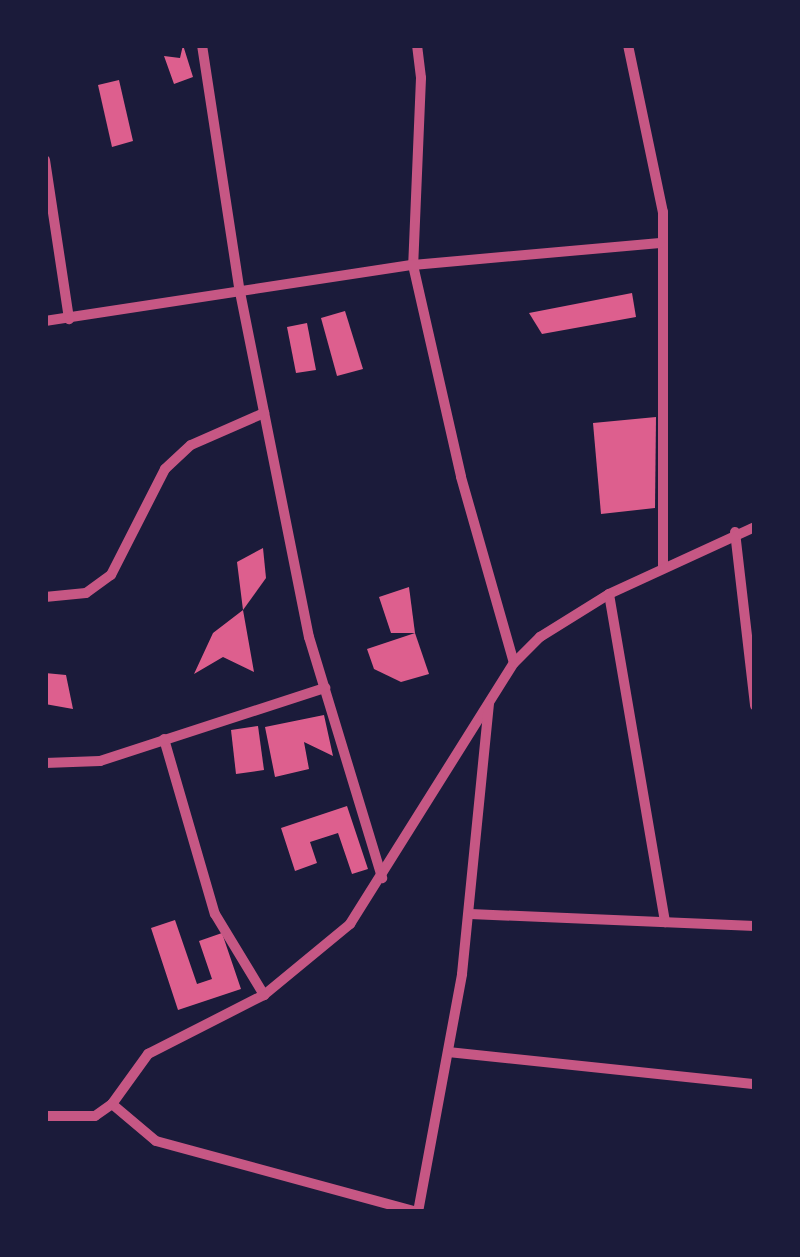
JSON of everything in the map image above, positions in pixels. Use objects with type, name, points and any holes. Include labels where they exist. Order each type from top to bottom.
[{"type":"street","points":[[202,45],[240,292],[264,414],[325,688],[382,878]]},
{"type":"street","points":[[417,45],[414,265],[461,478],[514,663]]},
{"type":"street","points":[[628,45],[661,183],[663,567]]},
{"type":"street","points":[[45,160],[69,319]]},
{"type":"street","points":[[45,321],[414,265],[660,242]]},
{"type":"street","points":[[45,597],[86,593],[111,576],[165,469],[191,445],[264,414]]},
{"type":"street","points":[[45,1116],[95,1116],[112,1104],[148,1054],[264,995],[350,924],[514,663],[540,637],[609,594],[735,532],[755,527]]},
{"type":"street","points":[[735,532],[755,706]]},
{"type":"street","points":[[609,594],[665,922]]},
{"type":"street","points":[[45,763],[100,761],[325,688]]},
{"type":"street","points":[[112,1104],[156,1141],[418,1212],[470,914],[489,704]]},
{"type":"street","points":[[164,739],[215,914],[264,995]]},
{"type":"street","points":[[470,914],[755,926]]},
{"type":"street","points":[[448,1052],[755,1084]]},
{"type":"building","points":[[183,45],[193,77],[174,84],[164,56],[180,58]]},
{"type":"building","points":[[119,80],[133,141],[112,147],[98,85]]},
{"type":"building","points":[[632,293],[636,317],[542,334],[529,313]]},
{"type":"building","points":[[345,311],[363,369],[337,376],[321,318]]},
{"type":"building","points":[[307,323],[316,370],[296,373],[287,327]]},
{"type":"building","points":[[656,417],[655,508],[601,514],[593,423]]},
{"type":"building","points":[[263,548],[266,578],[243,610],[237,562]]},
{"type":"building","points":[[409,587],[415,633],[391,633],[379,597]]},
{"type":"building","points":[[243,610],[254,672],[223,657],[194,674],[213,633]]},
{"type":"building","points":[[415,633],[429,674],[401,682],[374,669],[367,649]]},
{"type":"building","points":[[45,673],[66,675],[73,709],[45,704]]},
{"type":"building","points":[[324,715],[333,756],[304,742],[309,769],[275,777],[265,727]]},
{"type":"building","points":[[258,726],[264,770],[236,774],[231,730]]},
{"type":"building","points":[[347,806],[368,869],[352,874],[338,833],[310,842],[317,863],[295,871],[281,828]]},
{"type":"building","points":[[175,920],[197,984],[212,979],[199,941],[222,933],[241,989],[178,1010],[151,928]]}]
